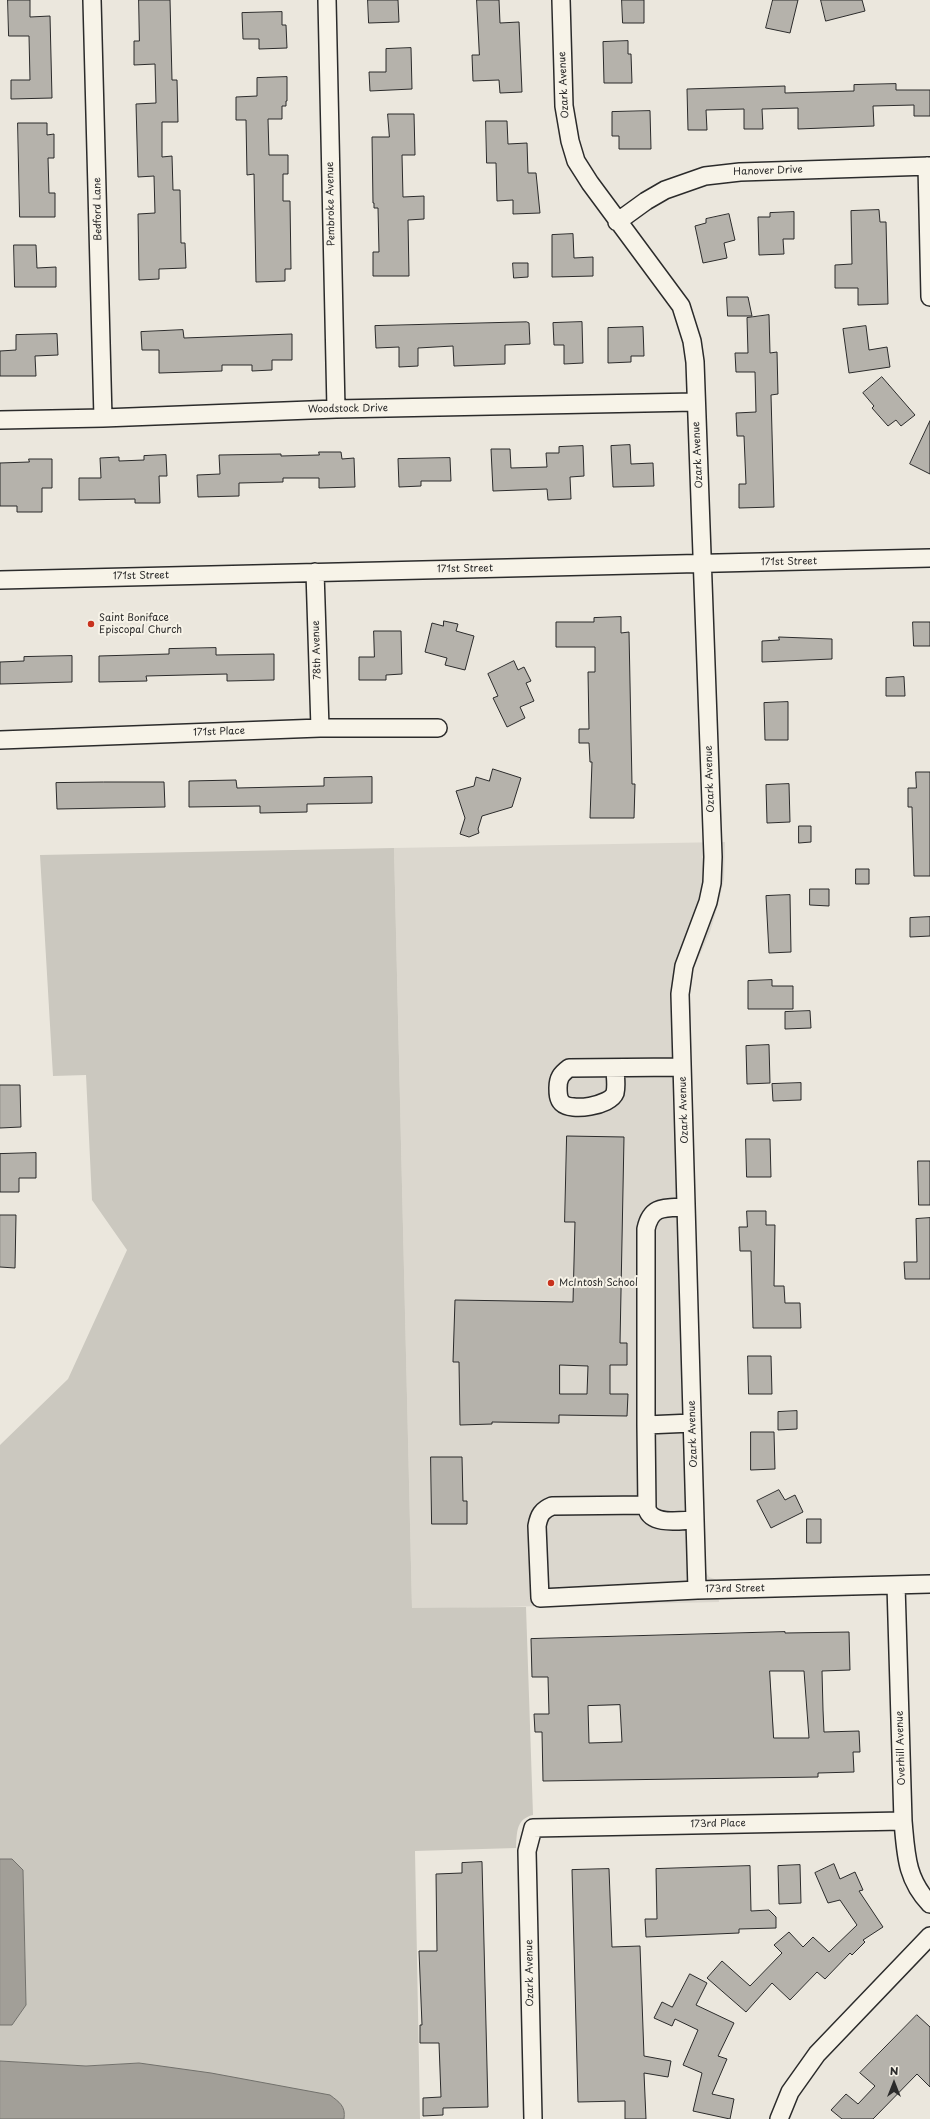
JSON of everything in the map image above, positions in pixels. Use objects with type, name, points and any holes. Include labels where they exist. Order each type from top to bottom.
[{"type":"street","name":"Bedford Lane","points":[[92,0],[103,418]]},
{"type":"street","name":"Pembroke Avenue","points":[[327,0],[336,409]]},
{"type":"street","name":"Ozark Avenue","points":[[561,0],[564,106],[570,141],[576,161],[618,222],[681,306],[692,341],[695,362],[695,402],[703,564],[713,857],[712,883],[708,902],[684,966],[680,994],[697,1590]]},
{"type":"street","name":"Hanover Drive","points":[[618,222],[646,201],[665,190],[705,176],[740,172],[928,166]]},
{"type":"street","points":[[928,166],[930,297]]},
{"type":"street","name":"Woodstock Drive","points":[[0,420],[103,418],[336,409],[695,402]]},
{"type":"street","name":"171st Street","points":[[0,580],[930,558]]},
{"type":"street","name":"78th Avenue","points":[[315,572],[320,728]]},
{"type":"street","name":"171st Place","points":[[0,740],[320,728],[438,728]]},
{"type":"street","points":[[615,1068],[682,1067]]},
{"type":"street","points":[[686,1207],[661,1209],[653,1212],[648,1218],[646,1229],[647,1505],[649,1515],[655,1519],[695,1520]]},
{"type":"street","points":[[646,1425],[692,1423]]},
{"type":"street","name":"173rd Street","points":[[647,1505],[552,1506],[544,1509],[538,1516],[537,1526],[540,1598],[697,1590],[930,1584]]},
{"type":"street","name":"Overhill Avenue","points":[[896,1585],[903,1821],[909,1870],[918,1890],[930,1904]]},
{"type":"street","name":"173rd Place","points":[[532,1828],[903,1821]]},
{"type":"street","name":"Ozark Avenue","points":[[532,1828],[527,1852],[533,2119]]},
{"type":"street","points":[[779,2119],[790,2092],[817,2054],[930,1936]]},
{"type":"shaded area","name":"McIntosh School","points":[[725,842],[724,879],[718,905],[710,932],[693,970],[689,997],[704,1569],[709,1577],[717,1580],[719,1602],[412,1609],[394,848]]},
{"type":"shaded area","points":[[394,848],[412,1608],[526,1607],[533,1815],[527,1817],[520,1823],[517,1832],[516,1848],[415,1851],[420,2119],[344,2119],[345,2114],[139,2063],[86,2066],[0,2061],[0,2025],[12,2024],[26,2005],[23,1870],[12,1859],[0,1859],[0,1445],[68,1379],[127,1250],[92,1200],[86,1075],[53,1076],[40,855]]},
{"type":"shaded area","points":[[0,1859],[12,1859],[23,1870],[26,2005],[12,2025],[0,2025]]},
{"type":"shaded area","points":[[0,2061],[86,2066],[139,2063],[211,2073],[330,2095],[339,2102],[343,2108],[344,2119],[0,2119]]},
{"type":"building","points":[[8,0],[30,0],[30,17],[50,16],[52,98],[11,99],[11,80],[30,80],[29,36],[9,36]]},
{"type":"building","points":[[139,0],[170,0],[172,80],[177,80],[178,122],[162,122],[162,157],[172,156],[173,190],[180,190],[181,243],[185,243],[186,268],[159,269],[159,279],[139,280],[138,214],[155,213],[154,176],[138,177],[136,104],[156,103],[155,64],[134,65],[134,41],[139,41]]},
{"type":"building","points":[[368,0],[398,0],[399,22],[369,23]]},
{"type":"building","points":[[477,0],[499,0],[500,23],[519,22],[522,92],[500,93],[499,80],[473,81],[472,55],[479,55]]},
{"type":"building","points":[[622,0],[644,0],[644,23],[623,23]]},
{"type":"building","points":[[773,0],[798,0],[790,33],[766,28]]},
{"type":"building","points":[[821,0],[862,0],[865,11],[826,21]]},
{"type":"building","points":[[282,12],[282,25],[286,25],[287,48],[259,49],[259,39],[243,39],[242,13]]},
{"type":"building","points":[[628,41],[628,54],[631,54],[632,83],[604,83],[603,42]]},
{"type":"building","points":[[411,48],[412,89],[370,91],[369,72],[386,72],[386,49]]},
{"type":"building","points":[[287,77],[287,101],[286,106],[282,106],[282,119],[268,119],[269,155],[288,155],[288,174],[283,174],[283,201],[290,201],[291,269],[285,269],[285,281],[256,282],[254,174],[247,175],[246,120],[236,120],[236,97],[257,96],[257,78]]},
{"type":"building","points":[[896,84],[896,90],[930,90],[930,116],[914,116],[914,105],[873,106],[874,126],[798,129],[798,108],[762,109],[763,129],[744,129],[744,109],[706,110],[707,130],[688,130],[687,89],[785,86],[785,93],[854,91],[854,85]]},
{"type":"building","points":[[650,111],[651,149],[619,149],[619,136],[612,136],[612,112]]},
{"type":"building","points":[[388,114],[414,114],[415,155],[402,155],[403,197],[424,196],[424,219],[408,220],[409,276],[373,276],[373,252],[379,252],[378,208],[374,208],[373,203],[372,137],[389,137]]},
{"type":"building","points":[[486,121],[507,121],[508,144],[527,143],[528,173],[536,173],[540,213],[513,214],[513,200],[497,201],[496,163],[487,163]]},
{"type":"building","points":[[18,123],[47,123],[47,135],[54,134],[54,158],[48,158],[49,193],[55,193],[55,217],[20,217]]},
{"type":"building","points":[[879,210],[880,222],[886,222],[888,304],[858,305],[858,288],[835,288],[835,265],[852,264],[851,211]]},
{"type":"building","points":[[794,212],[794,239],[783,239],[784,254],[759,255],[758,217],[770,217],[770,213]]},
{"type":"building","points":[[729,214],[735,240],[724,243],[727,258],[703,263],[695,226],[706,223],[706,219]]},
{"type":"building","points":[[573,234],[574,258],[593,257],[593,276],[552,277],[552,235]]},
{"type":"building","points":[[14,245],[36,245],[37,268],[56,267],[56,287],[15,287]]},
{"type":"building","points":[[513,263],[528,263],[528,277],[514,278]]},
{"type":"building","points":[[727,297],[748,297],[752,316],[728,316]]},
{"type":"building","points":[[769,315],[770,353],[777,352],[778,394],[771,395],[774,507],[739,508],[739,484],[746,484],[744,436],[737,436],[736,413],[756,412],[755,372],[736,372],[735,353],[748,353],[747,318]]},
{"type":"building","points":[[582,322],[583,363],[564,364],[564,345],[554,345],[553,323]]},
{"type":"building","points":[[529,323],[530,344],[505,345],[505,364],[454,366],[453,346],[418,348],[418,366],[399,367],[399,347],[376,348],[375,326]]},
{"type":"building","points":[[866,326],[869,350],[887,347],[890,367],[849,373],[843,329]]},
{"type":"building","points":[[643,327],[644,356],[631,356],[631,362],[608,363],[608,328]]},
{"type":"building","points":[[183,330],[184,338],[292,334],[292,360],[272,360],[272,370],[252,371],[252,365],[222,365],[222,371],[159,373],[159,350],[142,350],[141,332]]},
{"type":"building","points":[[57,334],[58,355],[35,356],[36,376],[0,376],[0,351],[16,350],[16,335]]},
{"type":"building","points":[[882,377],[915,415],[901,426],[896,420],[888,426],[872,408],[874,406],[863,393]]},
{"type":"building","points":[[930,421],[930,474],[910,464]]},
{"type":"building","points":[[630,445],[631,464],[653,463],[654,486],[613,487],[611,446]]},
{"type":"building","points":[[583,446],[584,476],[570,477],[571,499],[548,500],[547,489],[493,491],[491,449],[510,449],[511,468],[547,467],[546,453],[559,453],[559,447]]},
{"type":"building","points":[[319,452],[341,452],[342,459],[354,458],[355,487],[319,488],[319,478],[283,478],[283,482],[239,483],[239,496],[198,497],[197,475],[220,474],[219,455],[319,455]]},
{"type":"building","points":[[166,455],[167,476],[159,476],[160,503],[135,503],[135,499],[79,500],[79,478],[101,478],[100,458],[119,457],[119,461],[144,460],[144,456]]},
{"type":"building","points":[[450,458],[451,481],[421,481],[421,486],[399,487],[398,459]]},
{"type":"building","points":[[29,459],[52,459],[52,488],[42,488],[42,512],[17,512],[17,506],[0,506],[0,463],[29,462]]},
{"type":"building","points":[[621,617],[621,633],[629,632],[632,784],[635,784],[634,818],[590,818],[592,762],[590,762],[589,743],[579,743],[579,729],[589,729],[588,672],[595,672],[595,647],[556,647],[556,622],[594,622],[594,618]]},
{"type":"building","points":[[444,621],[458,624],[456,631],[474,636],[465,670],[445,665],[447,658],[425,652],[432,623],[443,626]]},
{"type":"building","points":[[913,622],[930,622],[930,646],[914,646]]},
{"type":"building","points":[[374,631],[401,631],[402,674],[386,675],[386,680],[359,680],[359,657],[374,657]]},
{"type":"building","points":[[779,637],[832,639],[832,659],[762,662],[762,641],[779,640]]},
{"type":"building","points":[[216,648],[216,655],[274,654],[274,680],[227,681],[227,674],[146,676],[147,681],[99,682],[99,656],[169,654],[169,649]]},
{"type":"building","points":[[72,656],[72,682],[0,684],[0,662],[24,661],[24,657]]},
{"type":"building","points":[[514,661],[518,670],[524,667],[531,681],[526,683],[534,701],[520,707],[525,718],[507,727],[493,698],[498,696],[488,674]]},
{"type":"building","points":[[904,677],[905,696],[886,696],[886,678]]},
{"type":"building","points":[[788,702],[788,740],[765,740],[764,703]]},
{"type":"building","points":[[493,769],[521,778],[512,807],[482,816],[478,829],[479,833],[469,837],[460,834],[465,818],[456,791],[474,786],[476,777],[489,781]]},
{"type":"building","points":[[916,772],[930,772],[930,876],[914,876],[912,807],[908,807],[908,788],[916,788]]},
{"type":"building","points":[[372,777],[372,803],[307,804],[307,812],[260,813],[260,806],[189,807],[189,781],[236,780],[237,788],[324,786],[324,778]]},
{"type":"building","points":[[164,782],[165,807],[57,809],[56,783]]},
{"type":"building","points":[[789,784],[790,822],[767,823],[766,785]]},
{"type":"building","points":[[799,826],[811,826],[811,842],[799,843]]},
{"type":"building","points":[[856,869],[869,869],[869,884],[856,884]]},
{"type":"building","points":[[810,889],[829,889],[829,906],[810,905]]},
{"type":"building","points":[[790,895],[791,952],[769,953],[766,896]]},
{"type":"building","points":[[930,917],[930,936],[910,937],[910,918]]},
{"type":"building","points":[[772,980],[772,986],[793,986],[793,1009],[748,1009],[748,981]]},
{"type":"building","points":[[810,1011],[811,1028],[785,1029],[785,1012]]},
{"type":"building","points":[[769,1045],[770,1083],[747,1084],[746,1046]]},
{"type":"building","points":[[801,1083],[801,1100],[773,1101],[772,1084]]},
{"type":"building","points":[[0,1085],[20,1085],[21,1127],[0,1128]]},
{"type":"building","points":[[567,1136],[624,1137],[620,1343],[627,1343],[627,1365],[610,1365],[610,1394],[628,1394],[627,1416],[559,1415],[559,1423],[492,1422],[492,1424],[460,1425],[459,1362],[453,1362],[455,1300],[573,1302],[575,1222],[565,1222]],"holes":[[[560,1365],[588,1366],[587,1394],[560,1394]]]},
{"type":"building","points":[[746,1139],[770,1139],[771,1177],[747,1177]]},
{"type":"building","points":[[36,1153],[36,1178],[19,1178],[19,1192],[0,1192],[0,1154]]},
{"type":"building","points":[[918,1161],[930,1161],[930,1205],[919,1205]]},
{"type":"building","points":[[747,1211],[766,1211],[766,1225],[775,1225],[774,1286],[784,1286],[785,1303],[800,1303],[801,1328],[753,1328],[751,1251],[740,1251],[739,1227],[747,1227]]},
{"type":"building","points":[[0,1215],[16,1215],[15,1268],[0,1267]]},
{"type":"building","points":[[930,1218],[930,1279],[905,1279],[904,1262],[917,1262],[916,1219]]},
{"type":"building","points":[[748,1356],[771,1356],[772,1394],[749,1394]]},
{"type":"building","points":[[797,1411],[797,1429],[778,1430],[778,1412]]},
{"type":"building","points":[[751,1432],[774,1432],[775,1469],[751,1470]]},
{"type":"building","points":[[431,1457],[462,1457],[463,1501],[467,1501],[467,1524],[432,1524]]},
{"type":"building","points":[[779,1490],[785,1500],[795,1495],[803,1512],[771,1528],[757,1501]]},
{"type":"building","points":[[807,1519],[821,1519],[821,1543],[807,1543]]},
{"type":"building","points":[[785,1632],[849,1632],[850,1670],[822,1671],[823,1710],[824,1732],[859,1731],[860,1752],[853,1752],[854,1772],[818,1773],[818,1777],[543,1781],[542,1732],[535,1732],[534,1714],[549,1714],[548,1677],[532,1677],[531,1639]],"holes":[[[770,1671],[804,1671],[809,1738],[774,1738]],[[620,1705],[622,1742],[589,1743],[588,1706]]]},
{"type":"building","points":[[482,1862],[488,2107],[443,2108],[443,2115],[423,2116],[423,2098],[441,2097],[439,2043],[420,2043],[420,2025],[422,2025],[419,1951],[437,1951],[436,1874],[462,1873],[462,1863]]},
{"type":"building","points":[[834,1864],[840,1879],[855,1872],[863,1890],[859,1891],[883,1927],[863,1940],[865,1942],[852,1955],[850,1953],[825,1979],[817,1972],[790,2000],[772,1983],[746,2012],[707,1978],[722,1961],[750,1986],[782,1953],[774,1945],[789,1932],[803,1947],[813,1937],[829,1952],[857,1925],[840,1900],[828,1903],[815,1873]]},
{"type":"building","points":[[800,1865],[801,1903],[779,1904],[778,1866]]},
{"type":"building","points":[[750,1866],[751,1911],[769,1910],[776,1917],[776,1928],[739,1929],[739,1933],[646,1937],[645,1919],[657,1919],[656,1869]]},
{"type":"building","points":[[609,1869],[612,1947],[640,1946],[644,2056],[671,2061],[668,2077],[644,2073],[646,2119],[625,2119],[625,2101],[578,2102],[572,1870]]},
{"type":"building","points":[[690,1974],[707,1983],[696,2005],[734,2023],[718,2056],[727,2059],[712,2094],[734,2099],[730,2119],[693,2111],[702,2073],[683,2065],[698,2030],[675,2019],[672,2026],[654,2018],[662,2002],[672,2007]]},
{"type":"building","points":[[917,2015],[930,2027],[930,2087],[917,2074],[873,2119],[842,2119],[831,2110],[846,2094],[858,2104],[875,2086],[860,2073]]},
{"type":"place","name":"Saint Boniface Episcopal Church","points":[[91,624]]},
{"type":"place","name":"McIntosh School","points":[[551,1283]]}]
